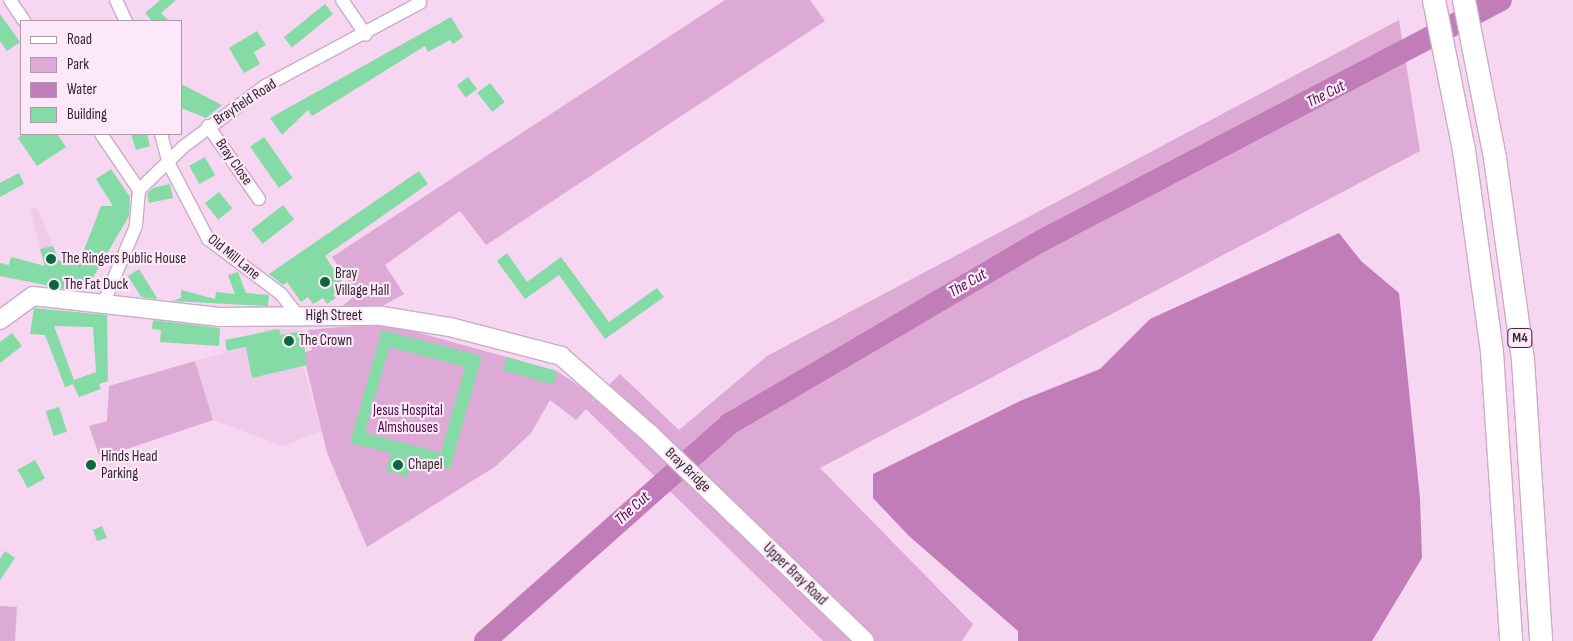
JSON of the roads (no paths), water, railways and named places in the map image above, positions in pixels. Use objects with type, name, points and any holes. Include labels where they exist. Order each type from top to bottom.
[{"type":"highway","name":"M4","points":[[1464,0],[1498,177],[1523,360],[1541,641]]},
{"type":"highway","name":"M4","points":[[1435,4],[1447,59],[1492,352],[1511,641]]},
{"type":"main road","name":"High Street","points":[[0,320],[33,296],[219,317],[382,316],[450,328],[560,356]]},
{"type":"main road","name":"Bray Bridge","points":[[560,356],[650,434],[725,506]]},
{"type":"main road","name":"Upper Bray Road","points":[[725,506],[865,641]]},
{"type":"street","points":[[10,0],[23,20]]},
{"type":"street","points":[[116,0],[126,20]]},
{"type":"street","points":[[342,0],[366,35]]},
{"type":"street","name":"Brayfield Road","points":[[139,190],[208,126],[264,86],[366,35],[420,3]]},
{"type":"street","name":"Bray Close","points":[[208,126],[259,199]]},
{"type":"street","points":[[102,135],[139,190],[136,226],[103,304]]},
{"type":"street","name":"Old Mill Lane","points":[[161,135],[169,164],[208,239],[281,294],[298,316]]},
{"type":"water","points":[[1339,233],[1361,261],[1399,293],[1420,498],[1422,558],[1372,641],[1018,641],[1018,631],[909,536],[873,498],[873,474],[1020,401],[1100,369],[1150,319]]},
{"type":"waterway","name":"The Cut","points":[[485,641],[729,424],[1041,241],[1501,0]]},
{"type":"place","name":"The Ringers Public House","points":[[51,259]]},
{"type":"place","name":"Bray Village Hall","points":[[325,282]]},
{"type":"place","name":"The Fat Duck","points":[[54,285]]},
{"type":"place","name":"The Crown","points":[[289,341]]},
{"type":"place","name":"Hinds Head Parking","points":[[91,465]]},
{"type":"place","name":"Chapel","points":[[398,465]]},
{"type":"park label","name":"Jesus Hospital Almshouses","points":[[408,418]]}]
